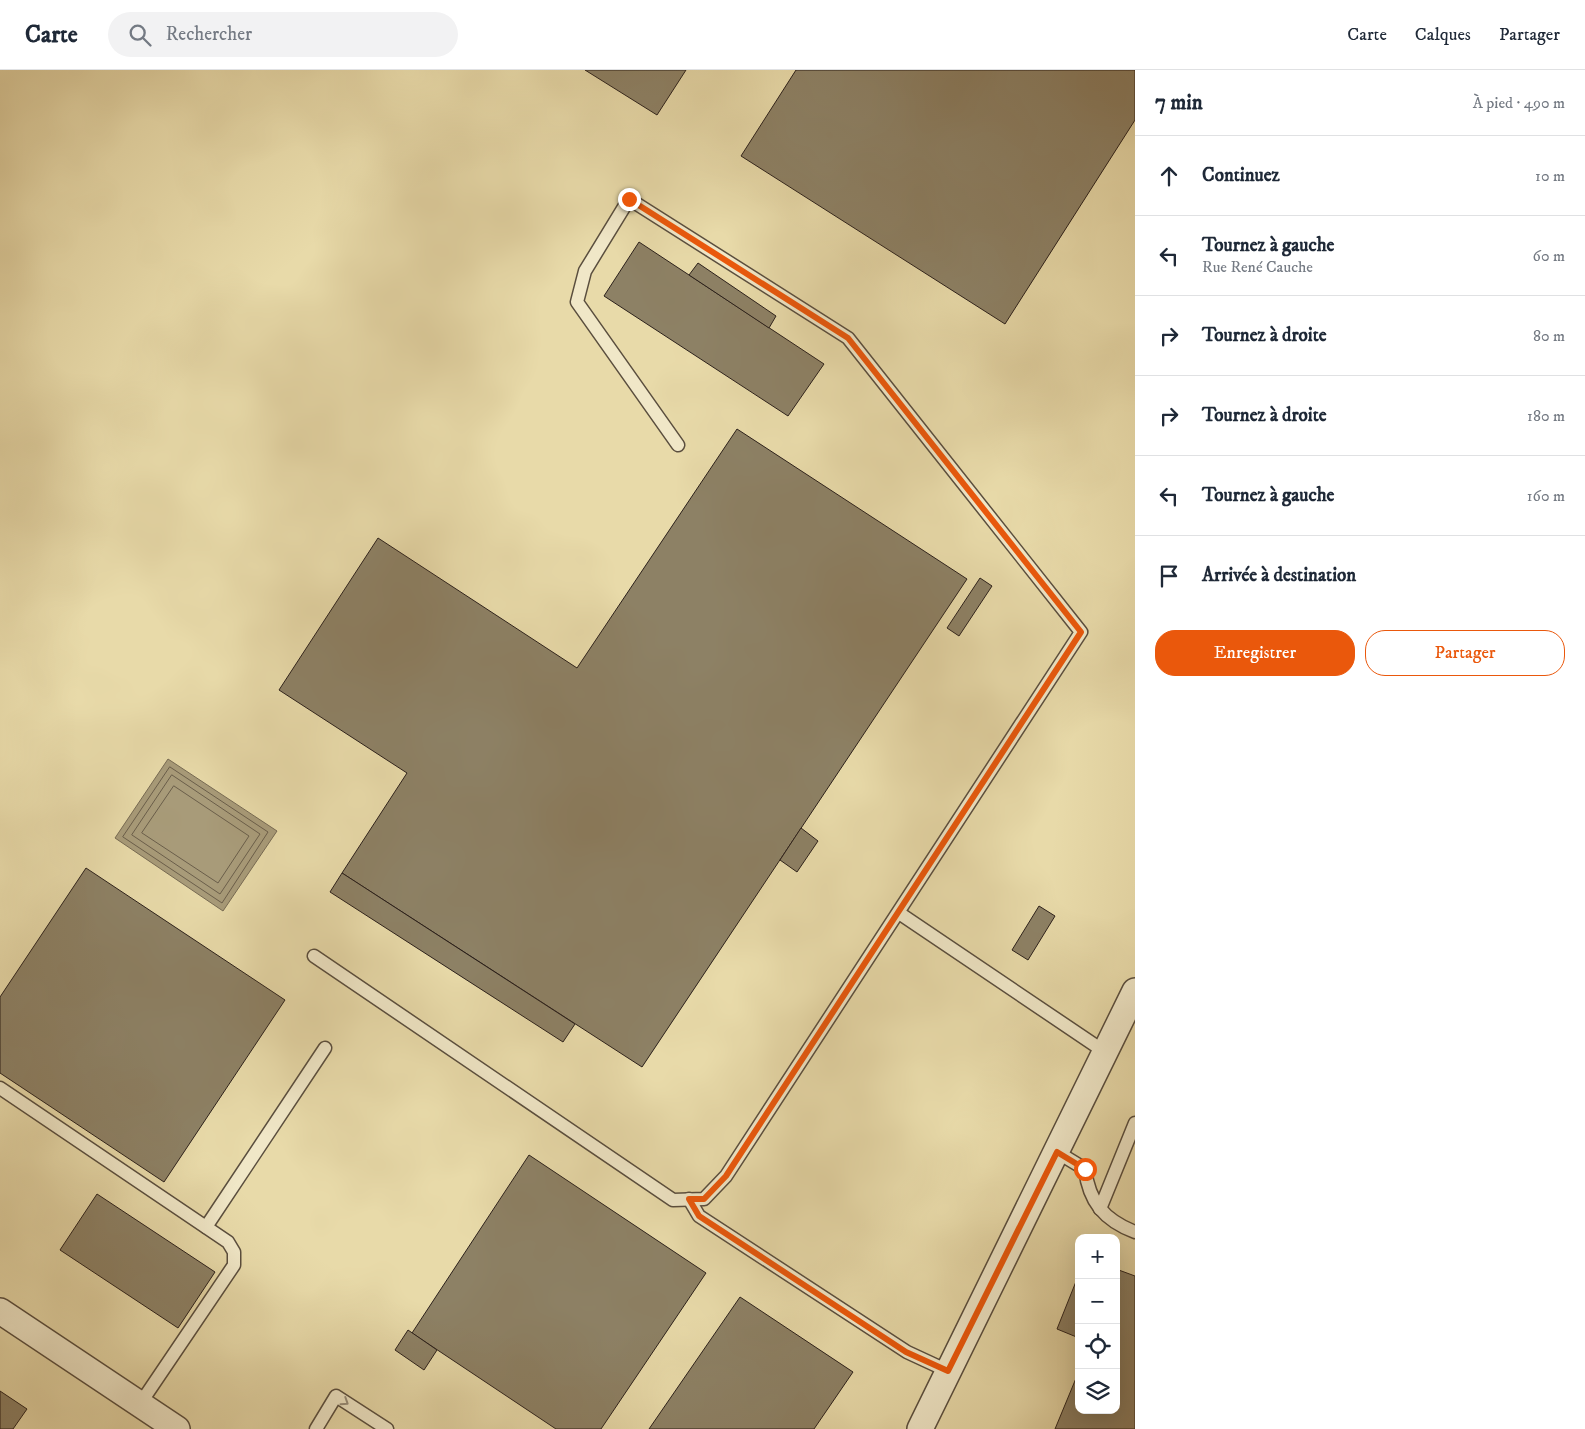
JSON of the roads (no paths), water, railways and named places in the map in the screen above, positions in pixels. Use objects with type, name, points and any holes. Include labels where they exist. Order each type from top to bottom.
[{"type":"street","points":[[920,1429],[1135,991]]},
{"type":"street","points":[[0,1311],[177,1429]]},
{"type":"lane","points":[[314,956],[673,1200],[704,1199],[726,1176],[1081,632],[848,338],[629,199],[585,271],[577,302],[678,446]]},
{"type":"lane","points":[[900,912],[1105,1052]]},
{"type":"lane","points":[[206,1227],[325,1048]]},
{"type":"lane","points":[[0,1088],[228,1242],[234,1252],[234,1265],[140,1404]]},
{"type":"lane","points":[[1100,1209],[1135,1123]]},
{"type":"lane","points":[[1057,1152],[1085,1169],[1089,1192],[1100,1209],[1120,1226],[1135,1232]]},
{"type":"lane","points":[[689,1199],[699,1216],[906,1352],[948,1371]]},
{"type":"lane","points":[[316,1429],[336,1396],[387,1429]]},
{"type":"water","points":[[168,759],[277,831],[223,911],[115,838]]}]
